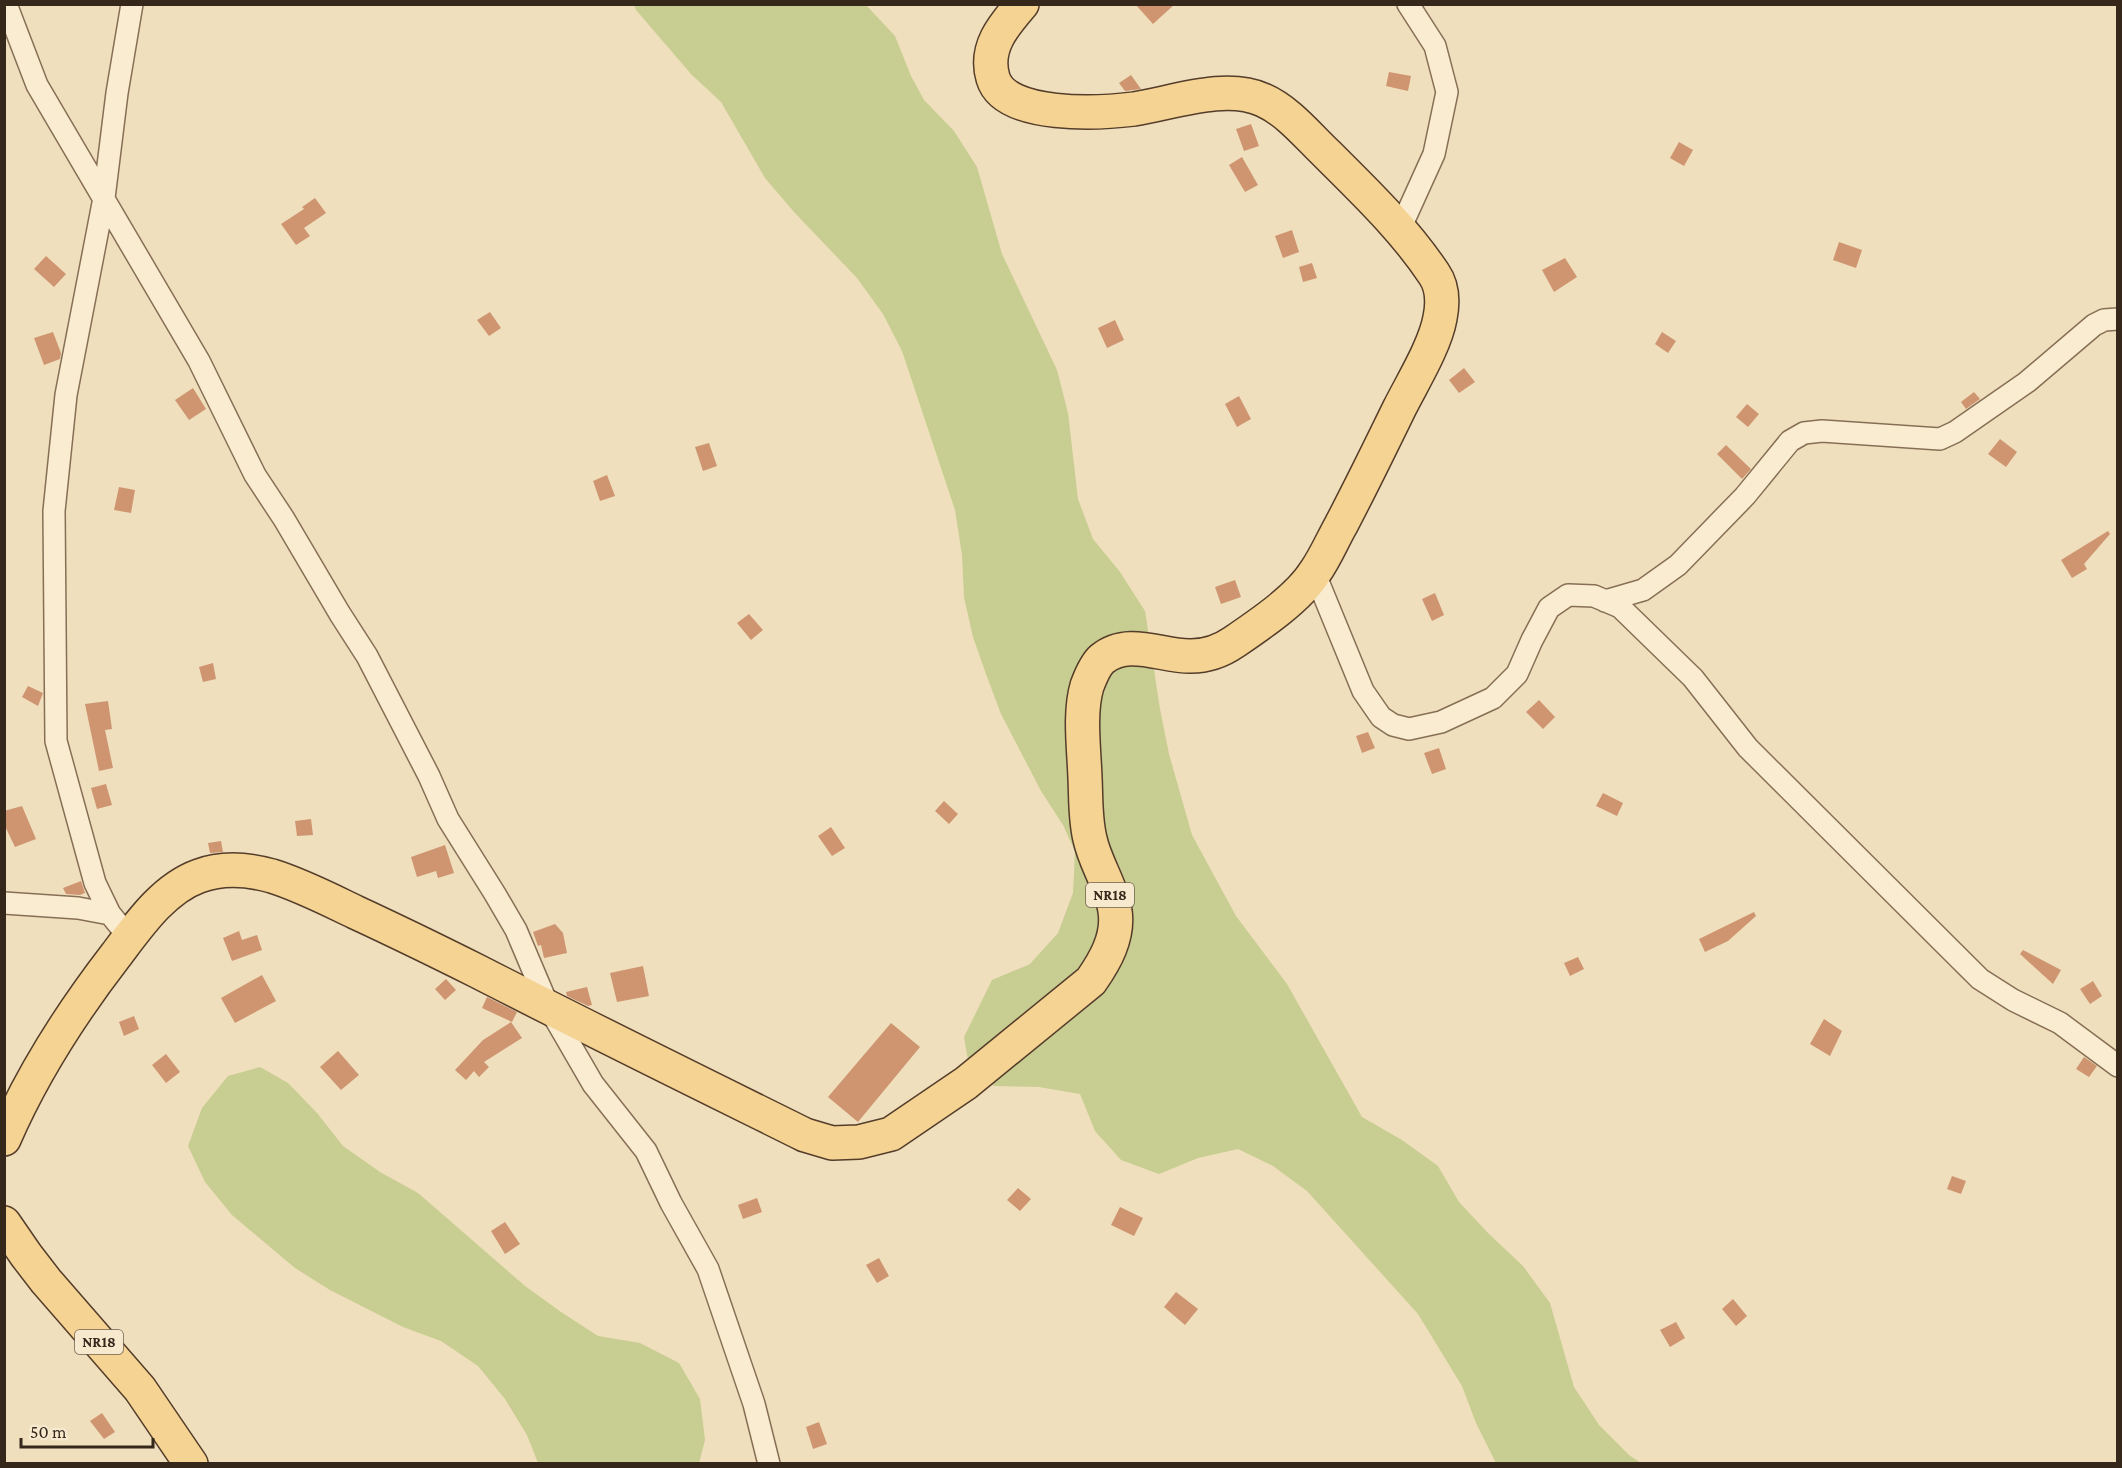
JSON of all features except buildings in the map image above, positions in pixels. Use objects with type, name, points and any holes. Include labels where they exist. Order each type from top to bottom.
[{"type":"main road","name":"NR18","points":[[4,1139],[38,1069],[88,991],[120,926],[161,901],[177,887],[197,877],[220,870],[242,870],[271,876],[300,886],[415,940],[805,1135],[832,1143],[859,1142],[891,1134],[966,1083],[1091,981],[1104,962],[1115,933],[1115,909],[1090,842],[1087,820],[1083,729],[1087,688],[1094,670],[1102,659],[1118,651],[1138,649],[1187,657],[1210,655],[1229,646],[1258,626],[1300,591],[1314,574],[1360,489],[1440,322],[1443,299],[1438,279],[1400,229],[1292,120],[1259,98],[1227,94],[1200,95],[1133,109],[1074,112],[1028,105],[1007,97],[995,85],[991,69],[991,55],[995,40],[1007,21],[1022,4]]},
{"type":"main road","name":"NR18","points":[[4,1223],[46,1281],[140,1389],[191,1464]]},
{"type":"street","points":[[6,4],[37,85],[199,361],[255,476],[368,656],[429,776],[448,819],[516,930],[549,1008],[593,1084],[646,1150],[671,1203],[708,1269],[754,1404],[769,1464]]},
{"type":"street","points":[[120,926],[95,883],[56,741],[54,511],[66,395],[104,198],[117,93],[132,4]]},
{"type":"street","points":[[1400,229],[1434,154],[1447,92],[1436,46],[1408,4]]},
{"type":"street","points":[[1605,600],[1643,590],[1678,565],[1745,496],[1790,441],[1804,433],[1822,431],[1940,439],[1955,432],[2027,382],[2094,325],[2104,320],[2118,319]]},
{"type":"street","points":[[1314,574],[1363,690],[1381,717],[1393,725],[1408,729],[1440,722],[1493,698],[1517,674],[1549,608],[1568,595],[1594,596],[1620,607],[1693,678],[1748,748],[1980,979],[2013,1000],[2060,1023],[2118,1066]]},
{"type":"street","points":[[4,903],[78,908],[120,926]]},
{"type":"green space","points":[[634,5],[866,5],[895,36],[911,76],[924,100],[954,131],[977,167],[1002,254],[1057,370],[1068,413],[1078,499],[1093,539],[1120,572],[1145,611],[1169,754],[1192,835],[1236,916],[1287,984],[1362,1117],[1402,1140],[1438,1166],[1459,1202],[1523,1266],[1550,1303],[1574,1387],[1599,1425],[1629,1455],[1641,1463],[1496,1463],[1476,1423],[1462,1386],[1418,1314],[1307,1191],[1273,1166],[1238,1149],[1198,1158],[1159,1174],[1121,1160],[1095,1131],[1080,1094],[1039,1087],[994,1086],[969,1066],[964,1037],[992,980],[1030,964],[1058,933],[1073,893],[1075,851],[1001,714],[986,674],[973,637],[964,597],[962,555],[955,510],[902,351],[883,314],[857,278],[765,178],[721,102],[691,74]]},
{"type":"green space","points":[[260,1067],[288,1083],[317,1113],[343,1146],[380,1172],[418,1193],[525,1286],[561,1312],[598,1336],[640,1343],[679,1363],[700,1399],[705,1440],[699,1463],[538,1463],[527,1435],[505,1399],[478,1366],[441,1341],[403,1327],[330,1290],[295,1268],[232,1215],[205,1182],[188,1146],[202,1108],[228,1076]]}]
